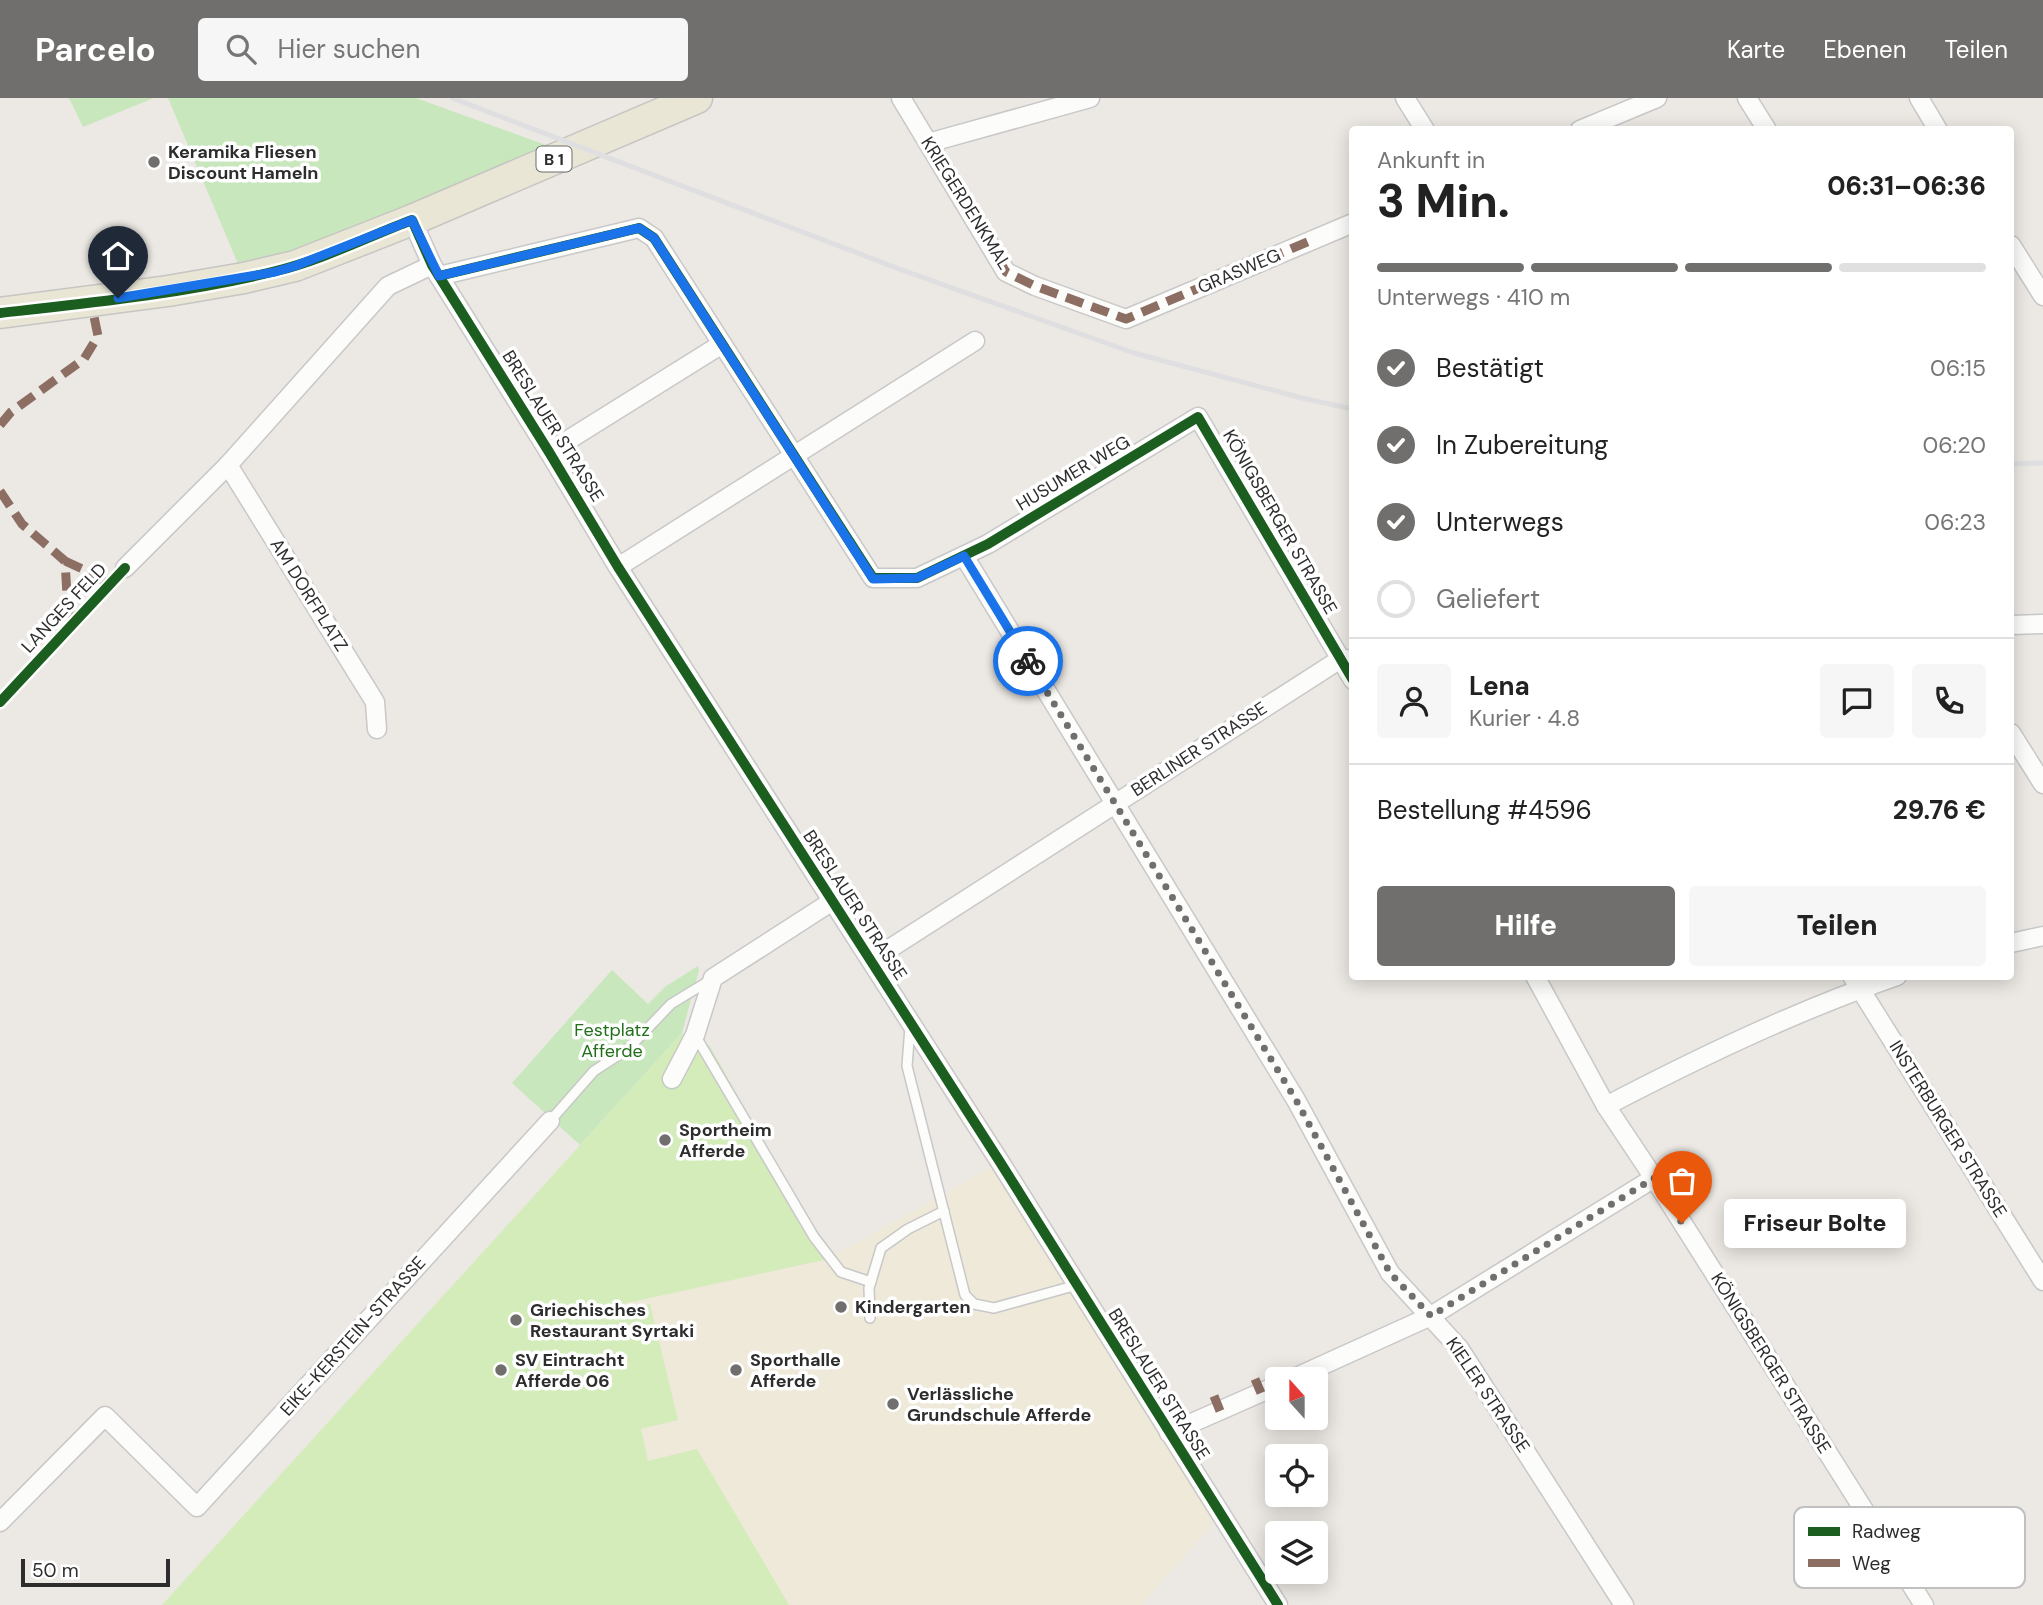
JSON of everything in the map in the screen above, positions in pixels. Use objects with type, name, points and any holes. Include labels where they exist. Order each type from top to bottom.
[{"type":"main road","name":"B 1","points":[[0,313],[168,291],[295,266],[412,220],[697,98]]},
{"type":"street","name":"KRIEGERDENKMAL","points":[[901,98],[1006,272],[1035,286],[1126,320]]},
{"type":"street","points":[[928,143],[1090,98]]},
{"type":"street","points":[[1405,98],[1422,126]]},
{"type":"street","points":[[1609,124],[1657,98]]},
{"type":"street","points":[[1747,98],[1764,126]]},
{"type":"street","points":[[1919,98],[1936,126]]},
{"type":"street","name":"BRESLAUER STRASSE","points":[[412,220],[436,271],[618,567],[831,902],[872,960],[1278,1605]]},
{"type":"street","name":"GRASWEG","points":[[1126,320],[1349,225]]},
{"type":"street","name":"LANGES FELD","points":[[125,568],[228,465],[388,286],[436,271],[639,228],[654,238],[722,344]]},
{"type":"street","points":[[2023,264],[2043,296]]},
{"type":"street","points":[[618,567],[975,341]]},
{"type":"street","points":[[549,452],[722,344],[873,579],[917,578],[964,556]]},
{"type":"street","name":"HUSUMER WEG","points":[[964,556],[1198,418]]},
{"type":"street","name":"KÖNIGSBERGER STRASSE","points":[[1198,418],[1346,659]]},
{"type":"street","name":"AM DORFPLATZ","points":[[228,465],[375,702],[377,729]]},
{"type":"street","name":"KIELER STRASSE","points":[[964,556],[1296,1100],[1390,1273],[1459,1348],[1624,1605]]},
{"type":"street","points":[[2014,625],[2043,624]]},
{"type":"street","name":"BERLINER STRASSE","points":[[872,960],[1115,803],[1346,659]]},
{"type":"street","points":[[2014,738],[2043,784]]},
{"type":"street","points":[[672,1079],[695,1035],[713,978],[831,902]]},
{"type":"street","points":[[2014,942],[2043,936]]},
{"type":"street","name":"KÖNIGSBERGER STRASSE","points":[[1537,980],[1606,1106],[1862,1507]]},
{"type":"street","points":[[1606,1106],[1697,1058],[1856,983],[1874,980]]},
{"type":"street","name":"INSTERBURGER STRASSE","points":[[1856,983],[2043,1281]]},
{"type":"street","name":"EIKE-KERSTEIN-STRASSE","points":[[0,1522],[105,1416],[197,1507],[550,1121]]},
{"type":"street","points":[[1318,1367],[1431,1316],[1654,1178]]},
{"type":"street","points":[[1169,1433],[1265,1391]]},
{"type":"street","name":"KÖNIGSBERGER STRASSE","points":[[1913,1588],[1924,1605]]},
{"type":"lane","name":"EIKE-KERSTEIN-STRASSE","points":[[550,1121],[594,1071],[628,1049],[671,1004],[713,978]]},
{"type":"lane","points":[[910,1021],[907,1066],[965,1295],[974,1304],[994,1308],[1077,1285]]},
{"type":"lane","points":[[695,1035],[814,1237],[841,1272],[870,1282]]},
{"type":"lane","points":[[870,1318],[869,1288],[881,1248],[908,1229],[944,1211]]},
{"type":"shaded area","name":"Verlässliche Grundschule Afferde","points":[[1000,1162],[1222,1514],[1141,1605],[789,1605],[697,1450],[648,1461],[613,1305],[828,1259]]},
{"type":"green space","points":[[69,98],[154,98],[83,127]]},
{"type":"green space","points":[[168,98],[416,98],[568,153],[244,278]]},
{"type":"green space","name":"Festplatz Afferde","points":[[698,966],[682,1033],[580,1145],[512,1083],[612,970],[648,1004],[666,986]]},
{"type":"green space","name":"SV Eintracht Afferde 06","points":[[682,1033],[710,1046],[828,1259],[613,1306],[615,1312],[650,1304],[678,1420],[641,1429],[648,1461],[697,1449],[789,1605],[162,1605]]},
{"type":"railway","points":[[452,98],[902,270],[1134,353],[1349,408]]},
{"type":"railway","points":[[2014,464],[2043,463]]},
{"type":"marked path","points":[[928,143],[1006,272],[1035,286],[1126,319],[1312,240]]},
{"type":"marked path","points":[[0,425],[11,412],[84,359],[98,336],[91,302]]},
{"type":"marked path","points":[[0,491],[22,524],[65,561],[67,595],[74,622]]},
{"type":"marked path","points":[[65,561],[109,585]]},
{"type":"marked path","points":[[1255,1379],[1261,1393]]},
{"type":"marked path","points":[[1214,1396],[1220,1411]]},
{"type":"cycle path","points":[[0,313],[139,297],[243,279],[310,261],[412,220],[432,265],[618,567],[1000,1162],[1278,1605]]},
{"type":"cycle path","points":[[439,276],[639,228],[654,238],[873,578],[917,578],[988,544],[1198,417],[1349,673]]},
{"type":"cycle path","points":[[0,702],[125,568]]},
{"type":"way so far","points":[[1028,661],[1296,1100],[1390,1273],[1431,1316],[1654,1178],[1682,1223]]},
{"type":"place","name":"Keramika Fliesen Discount Hameln","points":[[154,162]]},
{"type":"place","name":"Sportheim Afferde","points":[[665,1140]]},
{"type":"place","name":"Friseur Bolte","points":[[1682,1223]]},
{"type":"place","name":"Kindergarten","points":[[841,1307]]},
{"type":"place","name":"Griechisches Restaurant Syrtaki","points":[[516,1320]]},
{"type":"place","name":"SV Eintracht Afferde 06","points":[[501,1370]]},
{"type":"place","name":"Sporthalle Afferde","points":[[736,1370]]},
{"type":"place","name":"Verlässliche Grundschule Afferde","points":[[893,1404]]},
{"type":"route","points":[[118,298],[275,272],[412,220],[439,276],[639,228],[654,238],[873,579],[917,578],[964,556],[1028,661]]}]
